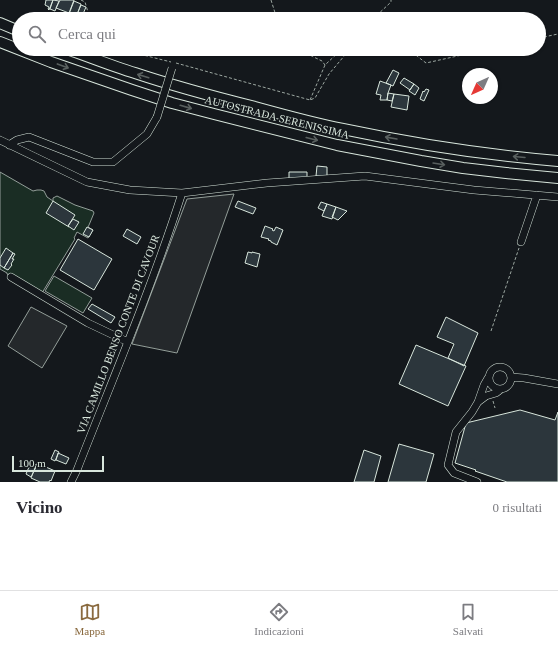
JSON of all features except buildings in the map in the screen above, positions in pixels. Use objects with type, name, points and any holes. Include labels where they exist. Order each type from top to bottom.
[{"type":"highway","points":[[0,23],[12,28]]},
{"type":"highway","name":"AUTOSTRADA SERENISSIMA","points":[[0,42],[12,47]]},
{"type":"highway","name":"AUTOSTRADA SERENISSIMA","points":[[36,56],[138,92],[214,114],[337,145],[463,168],[558,178]]},
{"type":"highway","name":"AUTOSTRADA SERENISSIMA","points":[[86,56],[136,74],[218,98],[342,129],[450,148],[558,161]]},
{"type":"street","points":[[10,145],[17,140],[28,136],[93,162],[113,162],[147,134],[157,117],[173,65]]},
{"type":"street","points":[[0,140],[87,182],[130,190],[182,193],[267,183],[365,176],[474,190],[558,196]]},
{"type":"street","name":"VIA CAMILLO BENSO CONTE DI CAVOUR","points":[[71,482],[128,342],[182,193]]},
{"type":"street","points":[[521,242],[537,195]]},
{"type":"street","points":[[10,277],[88,323],[128,342]]},
{"type":"street","points":[[477,482],[454,473],[448,465],[456,432],[478,402],[484,385],[493,369],[499,367],[506,369],[511,377],[508,386],[496,393],[486,396],[478,402]]},
{"type":"street","points":[[511,377],[558,384]]},
{"type":"street","points":[[488,378],[490,384],[497,390],[500,390]]},
{"type":"path","points":[[81,0],[86,2],[88,12]]},
{"type":"path","points":[[271,0],[275,12]]},
{"type":"path","points":[[380,12],[391,2],[391,0]]},
{"type":"path","points":[[546,37],[558,34]]},
{"type":"path","points":[[145,56],[173,65],[310,100],[315,98],[329,74],[344,56]]},
{"type":"path","points":[[312,56],[322,61],[325,65]]},
{"type":"path","points":[[310,100],[325,65],[335,56]]},
{"type":"path","points":[[417,56],[426,63],[458,56]]},
{"type":"path","points":[[491,331],[521,242]]},
{"type":"green space","points":[[0,172],[33,191],[44,191],[47,197],[53,201],[53,198],[57,196],[75,205],[93,211],[94,213],[88,227],[93,230],[88,238],[77,232],[74,238],[75,239],[42,293],[23,284],[0,269]]},
{"type":"green space","points":[[54,276],[92,298],[83,313],[45,291]]},
{"type":"shaded area","points":[[234,194],[177,353],[132,344],[187,199]]},
{"type":"shaded area","points":[[31,307],[67,326],[42,368],[8,346]]}]
